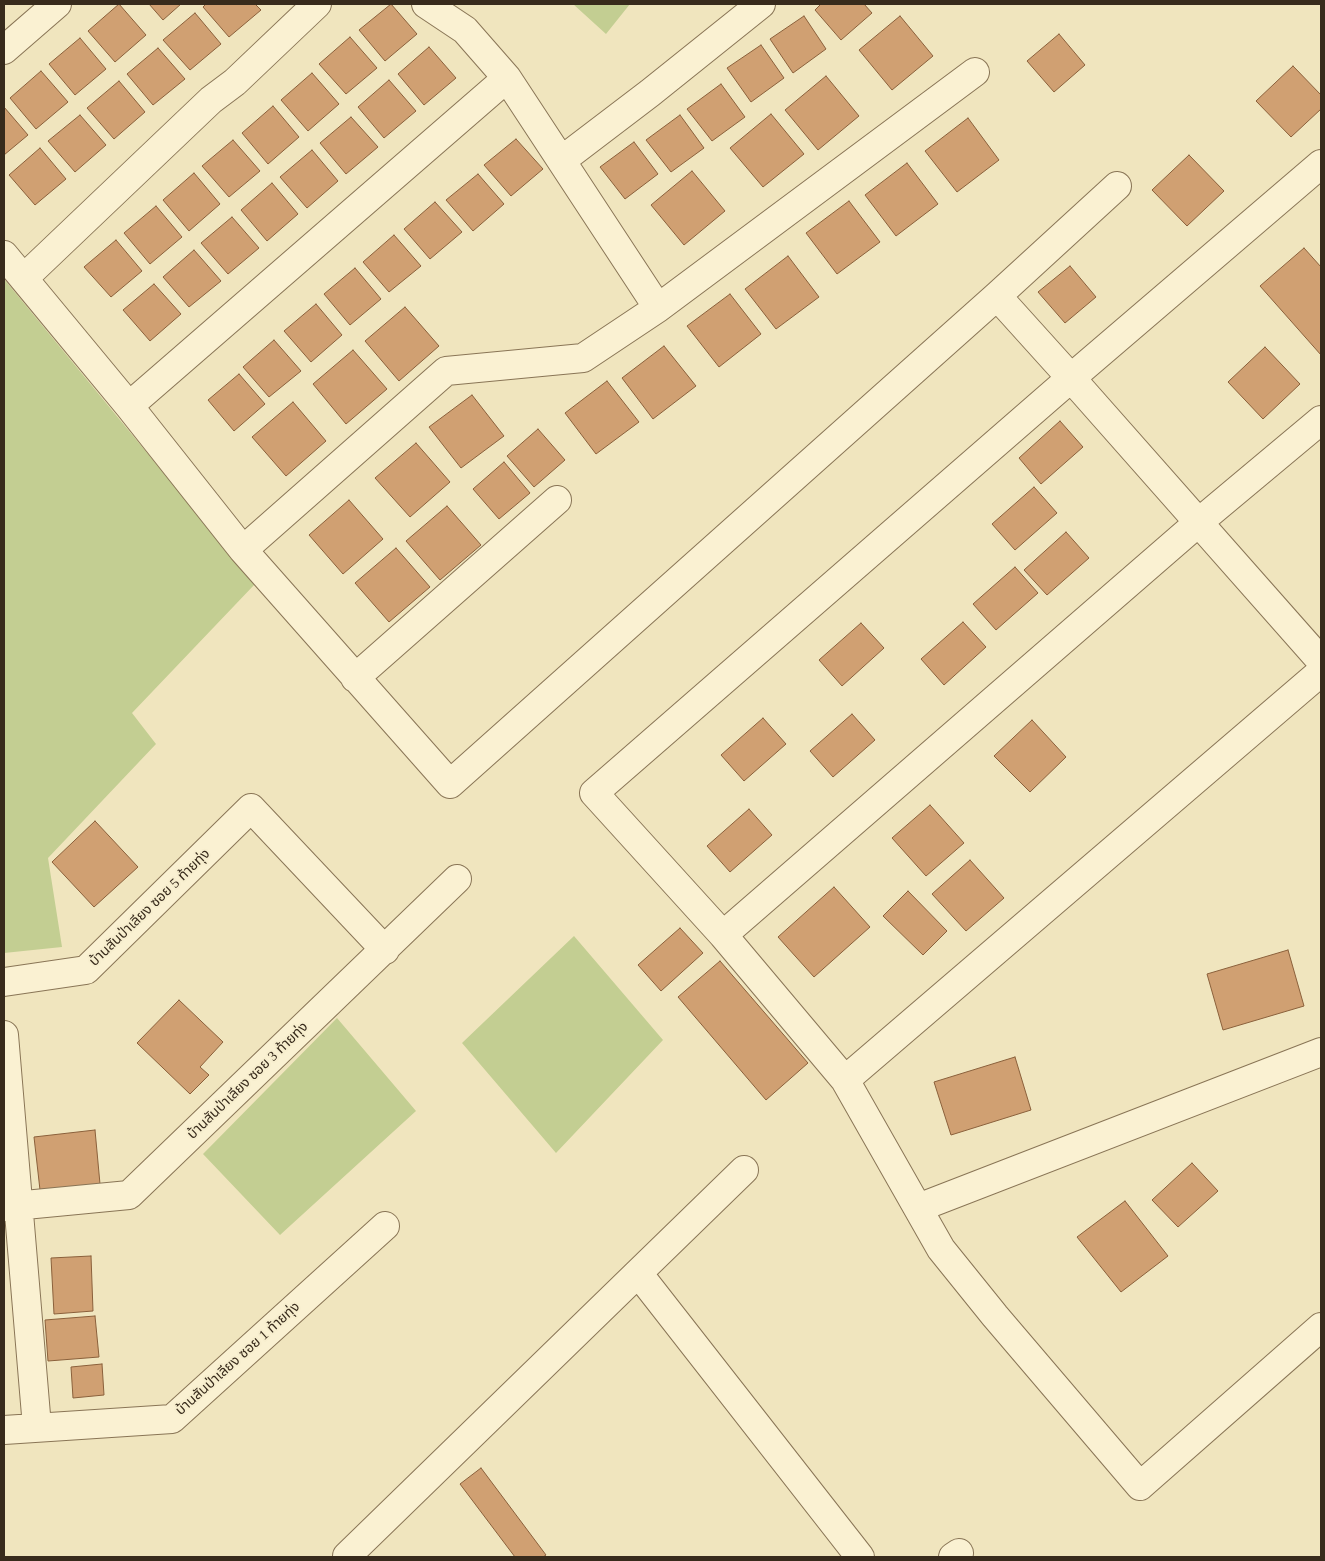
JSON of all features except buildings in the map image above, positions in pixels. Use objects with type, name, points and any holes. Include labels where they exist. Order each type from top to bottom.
[{"type":"street","points":[[4,50],[57,4]]},
{"type":"street","points":[[24,278],[204,107],[235,82],[317,4]]},
{"type":"street","points":[[426,4],[465,30],[507,78],[658,308]]},
{"type":"street","points":[[562,160],[761,4]]},
{"type":"street","points":[[243,550],[446,371],[583,358],[658,308],[975,72]]},
{"type":"street","points":[[129,406],[507,78]]},
{"type":"street","points":[[1321,164],[1071,378],[594,793],[723,935],[845,1080],[941,1249],[995,1316],[1140,1486],[1321,1327]]},
{"type":"street","points":[[4,255],[129,406],[243,550],[450,784],[997,296],[1117,186]]},
{"type":"street","points":[[997,296],[1321,662]]},
{"type":"street","points":[[723,935],[1199,522],[1321,420]]},
{"type":"street","points":[[355,678],[557,500]]},
{"type":"street","points":[[845,1080],[1321,672]]},
{"type":"street","name":"บ้านสันป่าเลียง ซอย 5 ท้ายทุ่ง","points":[[4,982],[86,970],[251,808],[385,950]]},
{"type":"street","name":"บ้านสันป่าเลียง ซอย 3 ท้ายทุ่ง","points":[[11,1206],[129,1195],[457,879]]},
{"type":"street","points":[[4,1034],[11,1206],[37,1427]]},
{"type":"street","points":[[918,1208],[1321,1052]]},
{"type":"street","points":[[347,1557],[744,1170]]},
{"type":"street","name":"บ้านสันป่าเลียง ซอย 1 ท้ายทุ่ง","points":[[4,1430],[172,1419],[385,1226]]},
{"type":"street","points":[[638,1273],[860,1557]]},
{"type":"green space","points":[[573,4],[630,4],[606,34]]},
{"type":"green space","points":[[4,279],[255,584],[132,713],[156,744],[48,858],[62,947],[4,953]]},
{"type":"green space","points":[[574,936],[663,1040],[556,1153],[462,1043]]},
{"type":"green space","points":[[337,1018],[416,1111],[280,1235],[203,1154]]}]
